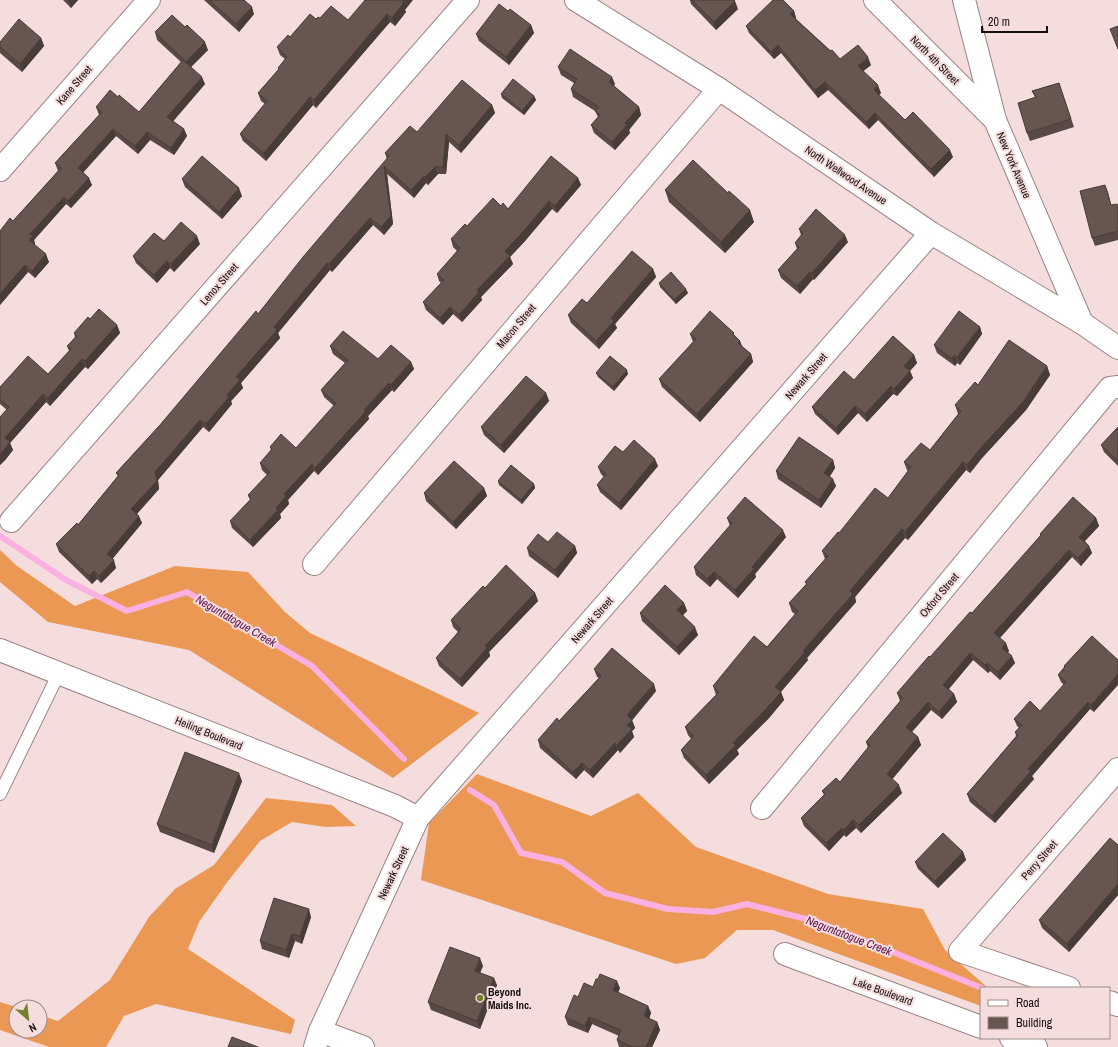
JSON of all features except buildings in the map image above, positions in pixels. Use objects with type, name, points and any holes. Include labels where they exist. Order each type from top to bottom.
[{"type":"street","name":"Kane Street","points":[[0,170],[149,0]]},
{"type":"street","name":"Lenox Street","points":[[10,521],[428,48],[468,0]]},
{"type":"street","name":"North Wellwood Avenue","points":[[576,0],[719,89],[931,233],[1082,323],[1118,348]]},
{"type":"street","name":"North 4th Street","points":[[875,0],[995,120]]},
{"type":"street","name":"New York Avenue","points":[[964,0],[995,120],[1082,323]]},
{"type":"street","name":"Macon Street","points":[[314,564],[719,89]]},
{"type":"street","name":"Newark Street","points":[[318,1039],[418,818],[931,233]]},
{"type":"street","name":"Oxford Street","points":[[762,808],[1110,388],[1118,387]]},
{"type":"street","name":"Heiling Boulevard","points":[[0,650],[395,806],[418,818]]},
{"type":"street","name":"Perry Street","points":[[1066,987],[960,951],[1118,769]]},
{"type":"street","name":"Lake Boulevard","points":[[785,954],[980,1027]]},
{"type":"street","points":[[318,1039],[363,1047]]},
{"type":"street","points":[[1014,1039],[1036,1047]]},
{"type":"lane","points":[[0,794],[59,673]]},
{"type":"shaded area","points":[[0,550],[17,566],[75,606],[175,566],[248,572],[285,612],[310,633],[479,713],[393,778],[189,650],[48,622],[0,582]]},
{"type":"shaded area","points":[[477,774],[591,816],[638,793],[696,847],[828,894],[923,909],[945,950],[987,987],[980,987],[980,1006],[773,930],[737,930],[705,958],[676,964],[421,880],[429,823]]},
{"type":"shaded area","points":[[266,798],[332,805],[356,826],[326,827],[292,822],[260,841],[228,881],[199,922],[188,949],[295,1020],[291,1034],[156,1004],[124,1016],[106,1047],[49,1047],[26,1039],[48,1039],[48,1018],[58,1021],[110,980],[149,917],[175,889],[214,865]]},
{"type":"shaded area","points":[[0,1002],[8,1004],[8,1033],[0,1030]]},
{"type":"waterway","name":"Neguntatogue Creek","points":[[0,536],[66,580],[127,611],[187,592],[312,666],[404,759]]},
{"type":"waterway","name":"Neguntatogue Creek","points":[[470,790],[494,805],[521,853],[562,862],[605,893],[668,909],[713,912],[747,904],[818,922],[980,987]]},
{"type":"place","name":"Beyond Maids Inc.","points":[[480,998]]}]
